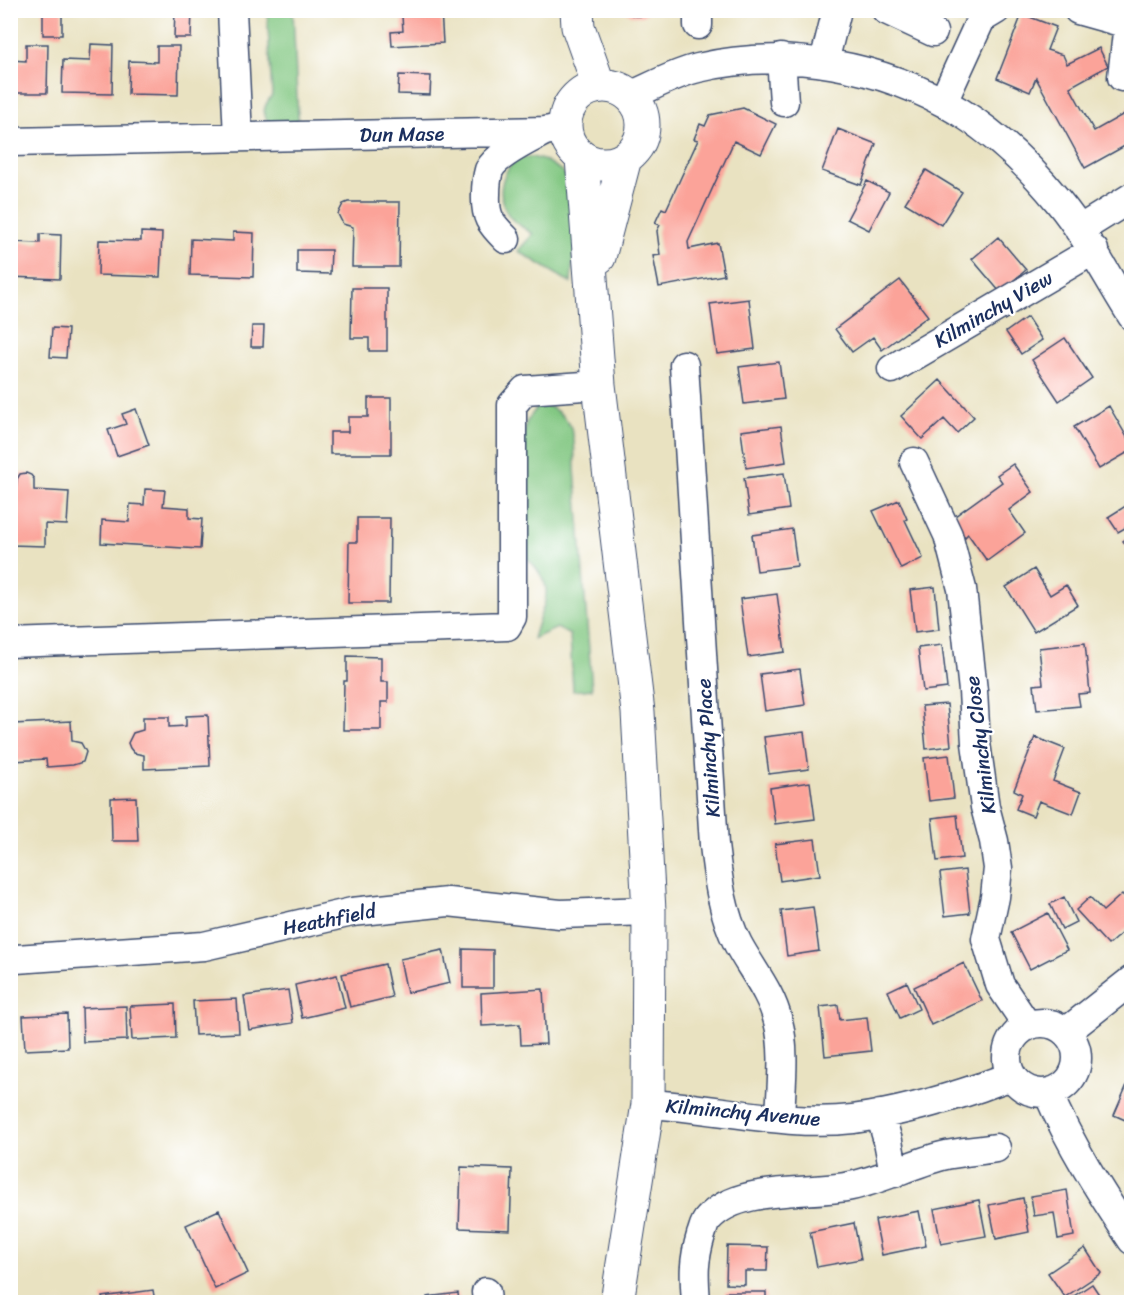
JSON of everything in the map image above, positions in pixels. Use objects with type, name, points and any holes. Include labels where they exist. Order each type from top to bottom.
[{"type":"main road","points":[[577,10],[579,27],[600,86]]},
{"type":"main road","points":[[600,86],[613,87],[630,96],[639,106],[643,120],[640,142],[632,153],[608,165],[595,164],[582,158],[574,151],[568,139],[556,129],[566,121],[569,108],[576,98],[600,86]]},
{"type":"main road","points":[[582,158],[593,279],[599,385],[638,712],[649,911],[648,1104],[617,1302]]},
{"type":"main road","points":[[593,279],[625,158]]},
{"type":"street","points":[[231,10],[238,137]]},
{"type":"street","points":[[824,62],[837,10]]},
{"type":"street","points":[[886,10],[891,15],[933,32]]},
{"type":"street","points":[[943,102],[981,19],[996,10]]},
{"type":"street","points":[[1078,10],[1128,24],[1122,77]]},
{"type":"street","points":[[781,58],[784,102]]},
{"type":"street","points":[[630,96],[694,69],[721,63],[781,58],[824,62],[863,71],[912,88],[943,102],[1003,145],[1059,202],[1086,240],[1131,316]]},
{"type":"street","points":[[506,239],[492,225],[485,211],[490,169],[508,153],[556,129]]},
{"type":"street","name":"Dun Mase","points":[[10,142],[556,129]]},
{"type":"street","name":"Kilminchy View","points":[[892,369],[1086,240],[1131,197]]},
{"type":"street","name":"Kilminchy Place","points":[[684,365],[715,857],[728,920],[738,943],[760,978],[779,1022],[780,1118]]},
{"type":"street","points":[[10,643],[507,626],[512,617],[512,405],[525,390],[599,385]]},
{"type":"street","name":"Kilminchy Close","points":[[914,462],[948,535],[962,589],[976,743],[985,807],[998,868],[995,897],[986,939],[1000,985],[1027,1025]]},
{"type":"street","name":"Heathfield","points":[[12,964],[204,946],[352,912],[448,902],[560,914],[649,911]]},
{"type":"street","points":[[1066,1032],[1131,980]]},
{"type":"street","points":[[1044,1023],[1058,1026],[1072,1038],[1077,1053],[1076,1069],[1065,1085],[1048,1093],[1035,1093],[1024,1089],[1012,1077],[1006,1065],[1007,1050],[1015,1035],[1027,1025],[1044,1023]]},
{"type":"street","name":"Kilminchy Avenue","points":[[648,1104],[684,1105],[818,1121],[853,1119],[922,1105],[1012,1077]]},
{"type":"street","points":[[1048,1093],[1058,1116],[1097,1186],[1131,1240]]},
{"type":"street","points":[[880,1114],[894,1173]]},
{"type":"street","points":[[696,1302],[694,1259],[706,1220],[723,1205],[770,1193],[819,1191],[850,1186],[942,1156],[996,1148]]},
{"type":"green space","points":[[267,11],[293,11],[298,119],[294,125],[273,127],[266,119],[264,111],[272,95]]},
{"type":"green space","points":[[532,157],[546,161],[562,171],[573,185],[577,240],[571,283],[518,251],[533,234],[511,219],[502,201],[501,193],[506,172],[516,159]]},
{"type":"green space","points":[[546,405],[564,417],[574,440],[592,689],[573,691],[570,635],[557,628],[533,639],[544,606],[546,588],[537,569],[527,558],[524,442],[526,423],[537,407]]},
{"type":"building","points":[[43,10],[62,10],[62,35],[43,35]]},
{"type":"building","points":[[175,10],[192,10],[191,38],[174,38]]},
{"type":"building","points":[[396,10],[441,10],[443,43],[392,46],[391,32],[403,31],[402,16],[396,16]]},
{"type":"building","points":[[620,10],[651,10],[642,16],[635,16]]},
{"type":"building","points":[[1022,14],[1056,27],[1047,50],[1063,55],[1067,64],[1099,48],[1108,66],[1070,87],[1094,131],[1126,113],[1132,100],[1132,142],[1085,168],[1036,78],[1030,92],[997,78]]},
{"type":"building","points":[[26,44],[48,44],[47,93],[10,93],[10,60],[26,61]]},
{"type":"building","points":[[91,44],[113,45],[112,94],[62,93],[63,60],[90,61]]},
{"type":"building","points":[[157,46],[179,46],[178,95],[128,94],[129,61],[157,62]]},
{"type":"building","points":[[399,75],[431,76],[430,95],[398,94]]},
{"type":"building","points":[[743,108],[776,124],[761,154],[734,141],[688,242],[689,249],[718,243],[724,275],[659,287],[653,256],[660,255],[657,231],[660,225],[655,223],[662,208],[666,210],[698,140],[694,139],[700,124],[705,126],[710,115]]},
{"type":"building","points":[[838,129],[876,144],[861,185],[822,171]]},
{"type":"building","points":[[926,170],[962,192],[941,225],[905,203]]},
{"type":"building","points":[[867,181],[889,192],[869,230],[847,219]]},
{"type":"building","points":[[348,202],[400,202],[399,267],[352,267],[353,227],[343,224],[338,214],[343,204]]},
{"type":"building","points":[[141,232],[162,233],[160,277],[98,275],[99,240],[141,241]]},
{"type":"building","points":[[233,232],[254,233],[253,277],[190,275],[191,239],[233,241]]},
{"type":"building","points":[[40,234],[61,235],[60,279],[10,277],[10,242],[40,243]]},
{"type":"building","points":[[998,237],[1026,270],[1000,292],[972,259]]},
{"type":"building","points":[[297,250],[331,250],[330,274],[297,273]]},
{"type":"building","points":[[900,280],[928,316],[882,350],[873,337],[852,352],[835,329]]},
{"type":"building","points":[[352,288],[387,288],[387,351],[369,351],[369,338],[351,338]]},
{"type":"building","points":[[749,299],[755,349],[717,354],[710,304]]},
{"type":"building","points":[[1027,317],[1042,340],[1021,354],[1006,332]]},
{"type":"building","points":[[252,326],[264,326],[263,347],[251,347]]},
{"type":"building","points":[[52,328],[68,329],[66,358],[50,357]]},
{"type":"building","points":[[1065,338],[1092,378],[1059,401],[1032,360]]},
{"type":"building","points":[[779,362],[784,399],[744,404],[739,367]]},
{"type":"building","points":[[940,380],[974,417],[957,433],[944,419],[922,439],[901,416]]},
{"type":"building","points":[[368,398],[391,398],[391,454],[330,454],[330,432],[348,432],[348,417],[368,417]]},
{"type":"building","points":[[1109,406],[1132,446],[1132,450],[1099,469],[1074,427]]},
{"type":"building","points":[[136,409],[149,445],[117,456],[108,430],[126,424],[122,414]]},
{"type":"building","points":[[781,426],[786,462],[746,468],[741,431]]},
{"type":"building","points":[[1013,464],[1033,492],[1009,510],[1025,533],[987,561],[968,534],[965,537],[951,519],[1002,482],[997,475]]},
{"type":"building","points":[[26,473],[34,479],[34,490],[69,492],[67,525],[45,524],[45,546],[10,545],[10,490],[16,490],[17,479],[20,474]]},
{"type":"building","points":[[784,473],[789,509],[749,515],[744,478]]},
{"type":"building","points":[[145,489],[165,490],[163,506],[189,508],[189,518],[202,519],[200,549],[101,543],[102,520],[129,522],[130,504],[144,505]]},
{"type":"building","points":[[899,500],[907,519],[905,520],[923,558],[901,569],[873,511]]},
{"type":"building","points":[[1132,502],[1132,528],[1130,525],[1118,532],[1108,517]]},
{"type":"building","points":[[357,518],[390,518],[389,603],[348,603],[349,542],[357,542]]},
{"type":"building","points":[[792,529],[797,566],[757,571],[752,535]]},
{"type":"building","points":[[1132,535],[1132,553],[1123,541]]},
{"type":"building","points":[[1034,569],[1050,595],[1066,585],[1078,605],[1034,632],[1006,587]]},
{"type":"building","points":[[935,587],[939,629],[915,632],[910,590]]},
{"type":"building","points":[[777,594],[785,652],[748,657],[740,599]]},
{"type":"building","points":[[1085,643],[1090,693],[1078,694],[1080,706],[1037,710],[1034,685],[1043,684],[1039,648]]},
{"type":"building","points":[[942,645],[947,688],[923,691],[918,648]]},
{"type":"building","points":[[347,656],[381,657],[381,682],[388,682],[388,702],[381,702],[381,730],[343,730]]},
{"type":"building","points":[[800,669],[805,705],[765,711],[760,674]]},
{"type":"building","points":[[947,704],[951,746],[926,749],[922,706]]},
{"type":"building","points":[[208,715],[210,766],[144,769],[144,755],[134,753],[128,743],[133,733],[143,730],[143,717],[169,717],[169,727],[186,726],[186,716]]},
{"type":"building","points":[[71,721],[72,741],[81,743],[86,752],[83,762],[47,767],[46,759],[14,761],[13,724]]},
{"type":"building","points":[[804,732],[809,769],[769,774],[764,737]]},
{"type":"building","points":[[1035,737],[1065,749],[1053,781],[1081,792],[1073,814],[1039,801],[1033,816],[1016,809],[1022,794],[1014,790]]},
{"type":"building","points":[[949,755],[954,798],[929,801],[924,758]]},
{"type":"building","points":[[810,782],[815,819],[775,824],[770,788]]},
{"type":"building","points":[[136,797],[138,841],[112,841],[111,798]]},
{"type":"building","points":[[957,815],[962,858],[937,861],[932,818]]},
{"type":"building","points":[[815,839],[820,875],[780,881],[775,844]]},
{"type":"building","points":[[965,870],[970,913],[945,916],[940,873]]},
{"type":"building","points":[[1122,894],[1132,904],[1132,924],[1108,945],[1076,910],[1090,897],[1103,911]]},
{"type":"building","points":[[1064,897],[1076,922],[1062,929],[1050,904]]},
{"type":"building","points":[[813,907],[819,951],[787,956],[781,911]]},
{"type":"building","points":[[1048,913],[1067,950],[1030,969],[1011,932]]},
{"type":"building","points":[[463,949],[493,950],[493,988],[463,988]]},
{"type":"building","points":[[443,950],[450,983],[407,993],[400,959]]},
{"type":"building","points":[[964,963],[982,1001],[931,1025],[914,987]]},
{"type":"building","points":[[385,964],[392,997],[350,1007],[342,974]]},
{"type":"building","points":[[337,975],[345,1008],[302,1018],[295,985]]},
{"type":"building","points":[[907,982],[919,1009],[900,1018],[888,991]]},
{"type":"building","points":[[543,989],[546,1044],[521,1045],[520,1024],[482,1026],[481,993]]},
{"type":"building","points":[[288,990],[293,1023],[249,1030],[244,996]]},
{"type":"building","points":[[237,999],[239,1033],[195,1035],[193,1001]]},
{"type":"building","points":[[175,1004],[176,1038],[132,1040],[130,1006]]},
{"type":"building","points":[[838,1005],[840,1020],[867,1017],[871,1051],[825,1056],[820,1007]]},
{"type":"building","points":[[126,1006],[127,1040],[83,1042],[82,1008]]},
{"type":"building","points":[[67,1014],[68,1048],[25,1050],[23,1016]]},
{"type":"building","points":[[1130,1078],[1132,1079],[1132,1123],[1114,1115]]},
{"type":"building","points":[[461,1167],[512,1169],[510,1230],[459,1228]]},
{"type":"building","points":[[1067,1190],[1074,1236],[1058,1239],[1054,1213],[1034,1216],[1031,1196]]},
{"type":"building","points":[[1023,1198],[1029,1232],[996,1239],[989,1205]]},
{"type":"building","points":[[979,1200],[986,1236],[941,1244],[934,1209]]},
{"type":"building","points":[[219,1210],[248,1273],[215,1289],[186,1225]]},
{"type":"building","points":[[919,1211],[926,1246],[882,1255],[875,1220]]},
{"type":"building","points":[[854,1223],[861,1259],[817,1267],[810,1232]]},
{"type":"building","points":[[727,1246],[768,1247],[767,1271],[745,1271],[745,1285],[726,1284]]},
{"type":"building","points":[[1085,1248],[1101,1273],[1065,1297],[1048,1273]]},
{"type":"building","points":[[1092,1284],[1104,1302],[1074,1302],[1071,1298]]},
{"type":"building","points":[[153,1290],[155,1302],[103,1302],[102,1297]]},
{"type":"building","points":[[725,1292],[766,1292],[766,1302],[725,1302]]},
{"type":"building","points":[[458,1293],[459,1302],[427,1302],[427,1297]]}]
